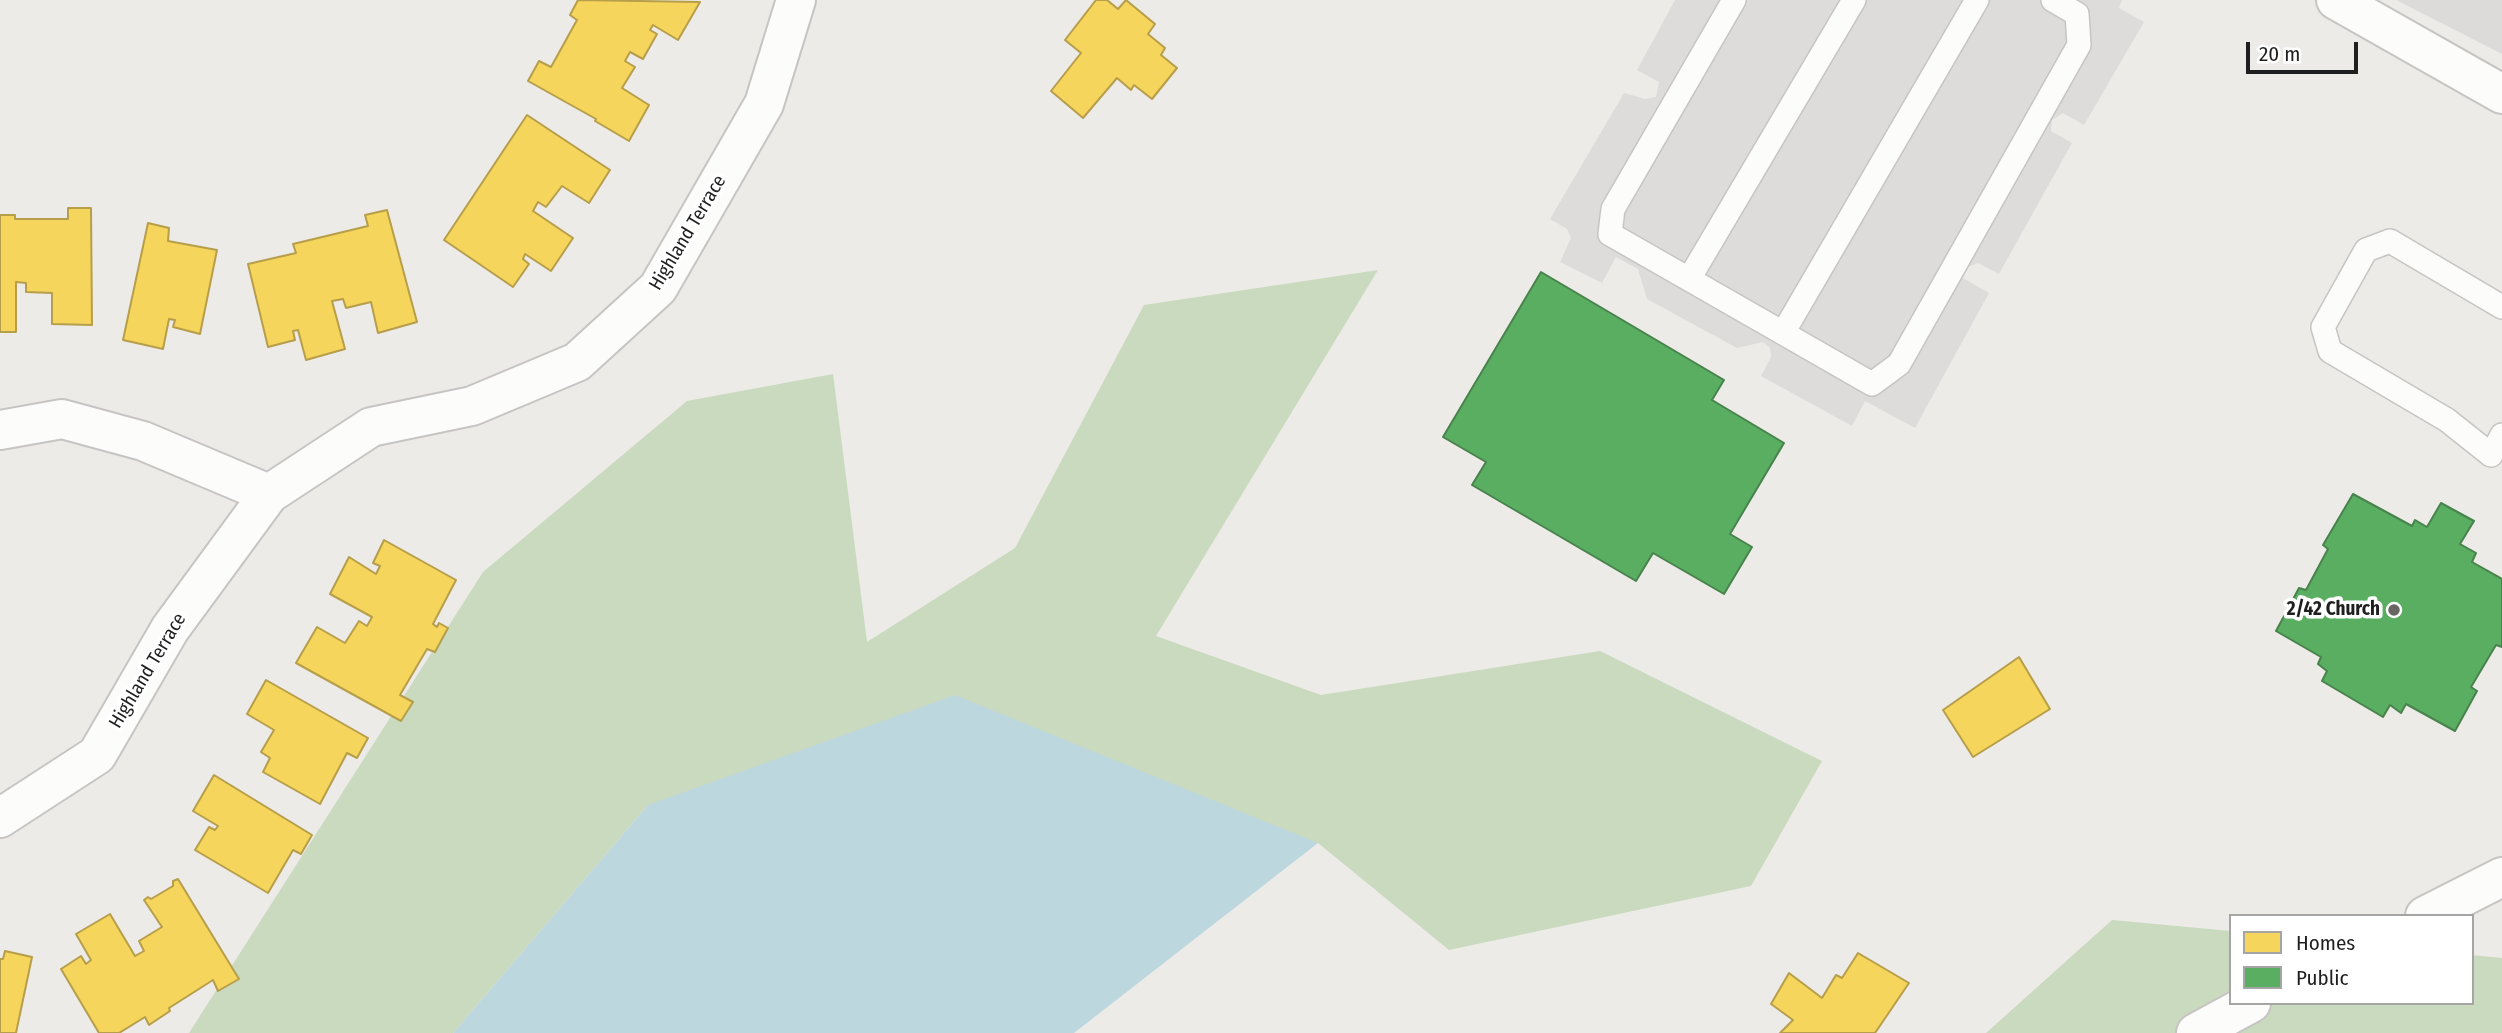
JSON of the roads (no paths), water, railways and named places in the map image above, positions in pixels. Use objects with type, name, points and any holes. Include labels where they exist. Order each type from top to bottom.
[{"type":"street","name":"Highland Terrace","points":[[0,818],[97,755],[170,629],[268,494],[371,427],[472,406],[577,362],[658,288],[764,104],[796,0]]},
{"type":"street","points":[[2336,0],[2502,94]]},
{"type":"street","points":[[0,430],[62,419],[143,442],[268,494]]},
{"type":"street","points":[[2430,914],[2502,877]]},
{"type":"street","points":[[2196,1033],[2247,1005]]},
{"type":"lane","points":[[1734,0],[1613,209],[1610,234],[1872,384],[1899,364],[2079,45],[2077,14],[2053,0]]},
{"type":"lane","points":[[1689,279],[1854,0]]},
{"type":"lane","points":[[1783,333],[1977,0]]},
{"type":"lane","points":[[2498,450],[2330,351],[2323,327],[2366,250],[2390,242],[2502,307]]},
{"type":"water","points":[[955,695],[1318,843],[1074,1033],[453,1033],[648,805]]},
{"type":"place","name":"2/42 Church","points":[[2394,610]]}]
